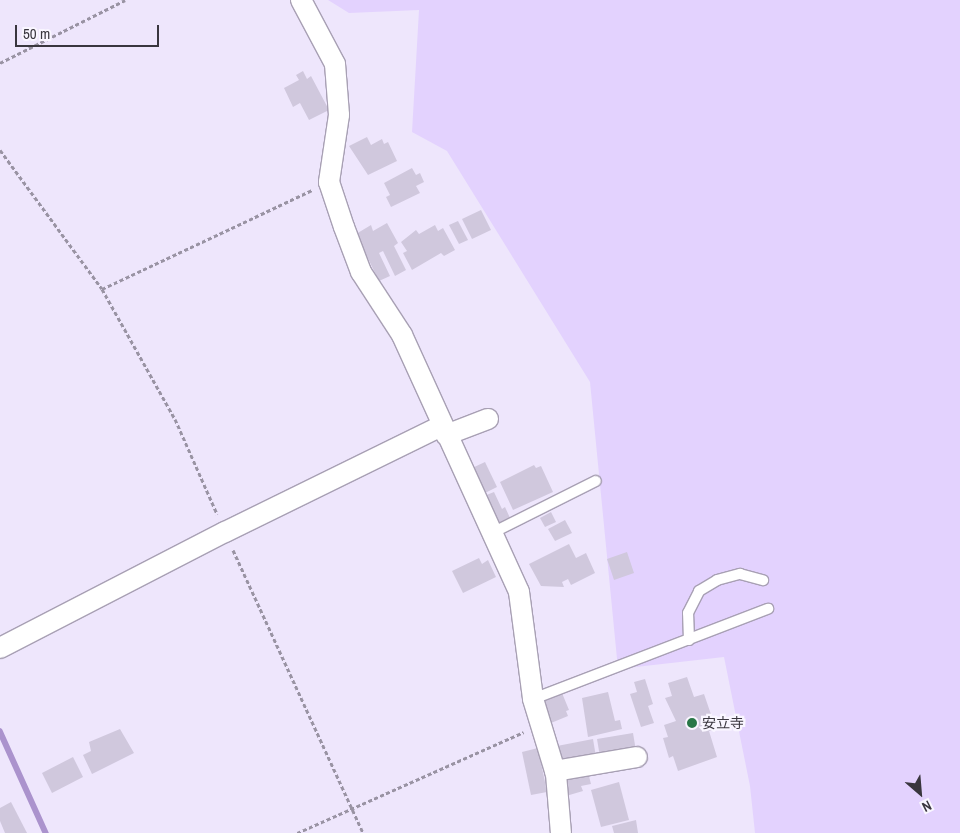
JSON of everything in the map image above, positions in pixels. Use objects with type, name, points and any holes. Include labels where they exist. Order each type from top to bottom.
[{"type":"street","points":[[301,0],[335,64],[339,115],[329,182],[360,272],[402,335],[520,592],[533,699],[555,771],[561,833]]},
{"type":"street","points":[[0,648],[225,532],[444,430],[488,419]]},
{"type":"street","points":[[555,771],[637,757]]},
{"type":"lane","points":[[492,533],[596,481]]},
{"type":"lane","points":[[689,640],[688,613],[699,592],[717,580],[740,574],[763,580]]},
{"type":"lane","points":[[533,699],[768,609]]},
{"type":"path","points":[[0,63],[125,0]]},
{"type":"path","points":[[0,150],[102,289],[175,419],[363,833]]},
{"type":"path","points":[[102,289],[329,182]]},
{"type":"path","points":[[297,833],[351,807],[541,725]]},
{"type":"shaded area","points":[[328,0],[960,0],[960,833],[755,833],[750,786],[724,657],[618,669],[590,382],[447,151],[412,132],[419,10],[349,13]]},
{"type":"building","points":[[303,71],[307,79],[311,76],[329,110],[309,120],[300,103],[293,107],[284,88],[299,80],[296,75]]},
{"type":"building","points":[[367,137],[371,145],[382,139],[384,144],[388,142],[397,161],[368,175],[349,146]]},
{"type":"building","points":[[412,168],[416,175],[420,173],[424,182],[416,186],[420,193],[391,207],[386,197],[390,195],[384,183]]},
{"type":"building","points":[[481,210],[491,230],[472,239],[462,219]]},
{"type":"building","points":[[458,221],[468,240],[459,244],[449,225]]},
{"type":"building","points":[[387,223],[398,243],[394,246],[406,270],[395,276],[383,251],[379,253],[390,276],[379,281],[356,234],[371,225],[373,231]]},
{"type":"building","points":[[435,225],[438,231],[443,228],[455,250],[444,256],[441,253],[412,270],[403,253],[407,251],[401,242],[416,230],[419,234]]},
{"type":"building","points":[[485,462],[497,487],[483,494],[470,469]]},
{"type":"building","points":[[534,465],[536,468],[541,466],[553,492],[513,510],[500,482]]},
{"type":"building","points":[[494,492],[502,509],[505,507],[510,518],[497,524],[484,496]]},
{"type":"building","points":[[551,512],[556,522],[545,527],[540,518]]},
{"type":"building","points":[[565,520],[572,533],[555,541],[548,529]]},
{"type":"building","points":[[569,544],[576,558],[586,553],[595,573],[571,585],[568,579],[562,582],[564,587],[541,586],[529,564]]},
{"type":"building","points":[[627,552],[634,573],[614,580],[607,559]]},
{"type":"building","points":[[479,558],[482,564],[488,560],[496,577],[463,593],[452,571]]},
{"type":"building","name":"安立寺","points":[[687,677],[694,697],[704,694],[716,729],[709,731],[717,757],[678,771],[673,756],[669,758],[663,738],[668,737],[664,725],[676,721],[665,698],[672,696],[668,683]]},
{"type":"building","points":[[645,679],[653,704],[648,706],[654,723],[641,727],[630,694],[637,692],[634,682]]},
{"type":"building","points":[[608,692],[615,721],[620,720],[622,729],[588,737],[582,698]]},
{"type":"building","points":[[562,693],[569,710],[566,711],[568,716],[551,723],[542,701]]},
{"type":"building","points":[[120,729],[134,753],[92,774],[83,755],[91,751],[89,742]]},
{"type":"building","points":[[633,733],[636,751],[600,757],[597,739]]},
{"type":"building","points":[[593,739],[596,757],[560,764],[557,746]]},
{"type":"building","points":[[538,748],[547,792],[531,795],[522,752]]},
{"type":"building","points":[[73,757],[83,777],[52,793],[42,773]]},
{"type":"building","points":[[588,772],[591,784],[581,786],[583,791],[566,796],[561,779]]},
{"type":"building","points":[[619,782],[629,820],[601,827],[591,790]]},
{"type":"building","points":[[11,802],[27,833],[5,833],[0,821],[0,808]]},
{"type":"building","points":[[636,820],[638,833],[614,833],[612,826]]},
{"type":"waterway","points":[[0,731],[46,833]]},
{"type":"place","name":"安立寺","points":[[692,723]]}]
